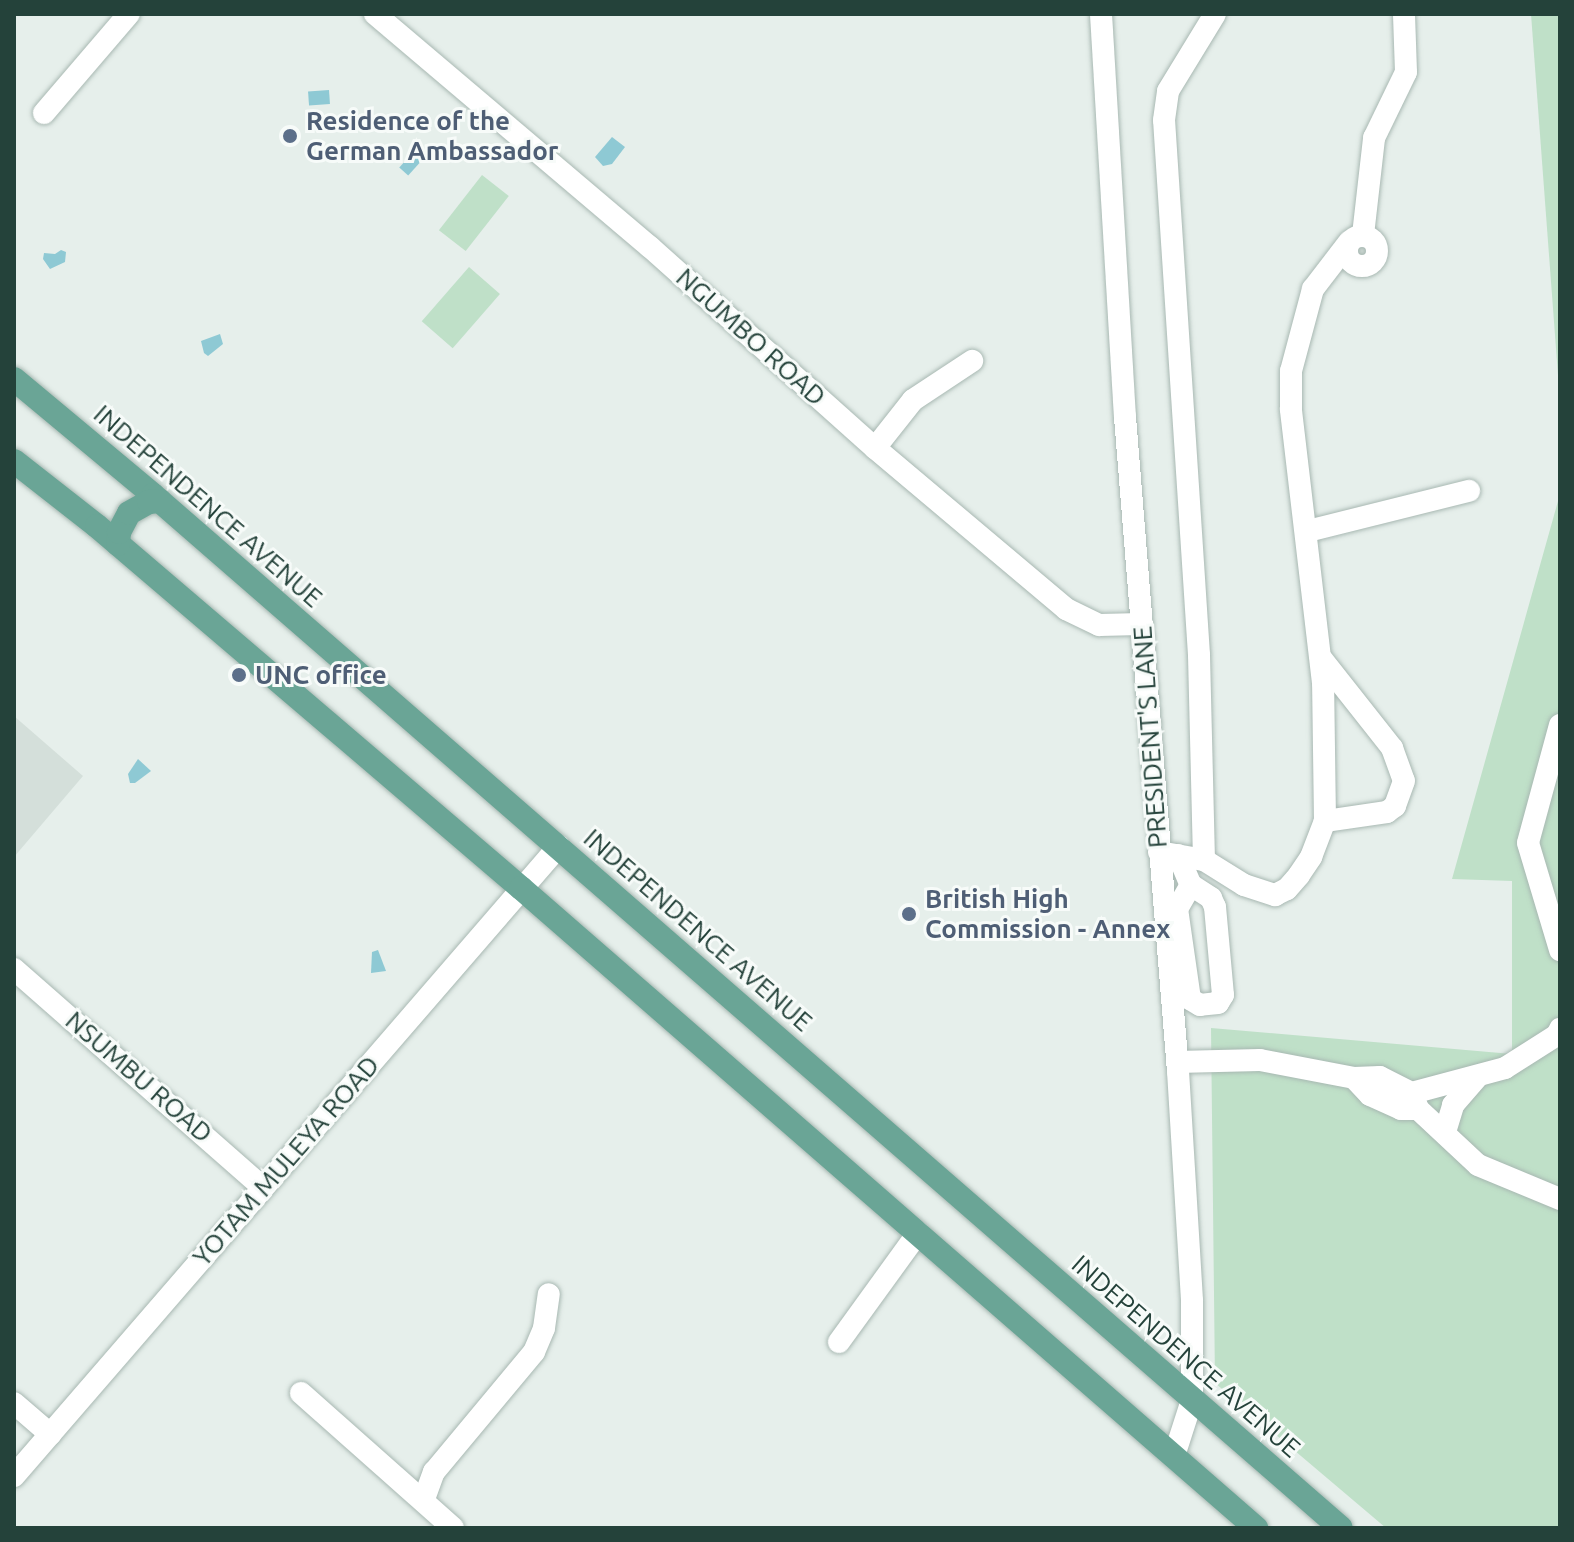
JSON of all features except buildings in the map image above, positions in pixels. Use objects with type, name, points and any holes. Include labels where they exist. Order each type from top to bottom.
[{"type":"main road","name":"INDEPENDENCE AVENUE","points":[[14,379],[139,482],[1341,1528]]},
{"type":"main road","points":[[14,461],[97,526],[521,888],[1256,1528]]},
{"type":"main road","points":[[97,526],[128,514],[138,494],[139,482]]},
{"type":"main road","points":[[118,544],[123,522],[129,513],[149,502],[160,501]]},
{"type":"street","points":[[44,113],[129,14]]},
{"type":"street","name":"NGUMBO ROAD","points":[[375,14],[650,247],[875,448],[1066,609],[1099,625],[1142,624]]},
{"type":"street","name":"PRESIDENT'S LANE","points":[[1101,14],[1142,624],[1168,853],[1192,1301],[1192,1400],[1174,1456]]},
{"type":"street","points":[[1204,860],[1199,655],[1164,120],[1168,91],[1215,14]]},
{"type":"street","points":[[1168,853],[1204,860],[1244,885],[1275,895],[1287,889],[1299,875],[1311,857],[1325,821],[1321,658],[1291,409],[1291,371],[1313,289],[1356,239],[1374,138],[1406,72],[1404,14]]},
{"type":"street","points":[[1313,289],[1375,259],[1378,251],[1376,243],[1356,239]]},
{"type":"street","points":[[875,448],[913,400],[972,361]]},
{"type":"street","points":[[1308,531],[1469,491]]},
{"type":"street","points":[[1321,658],[1392,748],[1404,781],[1395,806],[1387,812],[1325,821]]},
{"type":"street","points":[[1560,725],[1528,843],[1560,950]]},
{"type":"street","name":"YOTAM MULEYA ROAD","points":[[14,1476],[559,846]]},
{"type":"street","points":[[1168,853],[1191,885],[1211,898],[1215,907],[1223,995],[1218,1003],[1200,1005],[1190,999],[1177,909],[1191,885]]},
{"type":"street","name":"NSUMBU ROAD","points":[[14,969],[262,1187]]},
{"type":"street","points":[[1415,1101],[1505,1068],[1557,1035],[1560,1029]]},
{"type":"street","points":[[1177,1062],[1260,1060],[1354,1078],[1380,1077],[1415,1101],[1478,1165],[1560,1199]]},
{"type":"street","points":[[1445,1132],[1453,1105],[1478,1076]]},
{"type":"street","points":[[839,1342],[918,1233]]},
{"type":"street","points":[[424,1499],[434,1472],[534,1352],[544,1328],[549,1294]]},
{"type":"street","points":[[301,1393],[424,1499],[453,1528]]},
{"type":"street","points":[[14,1403],[50,1434]]},
{"type":"shaded area","points":[[14,716],[83,776],[14,857]]},
{"type":"green space","points":[[1531,14],[1560,14],[1560,402]]},
{"type":"green space","points":[[482,175],[509,196],[466,251],[439,230]]},
{"type":"green space","points":[[469,267],[500,294],[453,348],[422,321]]},
{"type":"green space","points":[[1560,494],[1560,1528],[1386,1528],[1215,1383],[1211,1028],[1512,1054],[1512,881],[1452,879]]},
{"type":"water","points":[[329,90],[330,104],[309,105],[308,91]]},
{"type":"water","points":[[612,137],[625,147],[612,164],[603,166],[595,157]]},
{"type":"water","points":[[416,149],[425,157],[408,176],[399,168]]},
{"type":"water","points":[[61,250],[66,252],[65,262],[50,269],[43,259],[44,253],[55,254]]},
{"type":"water","points":[[220,334],[223,344],[208,356],[201,341]]},
{"type":"water","points":[[138,759],[151,771],[135,783],[130,783],[128,774]]},
{"type":"water","points":[[378,950],[386,971],[371,973],[372,952]]},
{"type":"place","name":"Residence of the German Ambassador","points":[[290,136]]},
{"type":"place","name":"UNC office","points":[[239,675]]},
{"type":"place","name":"British High Commission - Annex","points":[[909,914]]}]
